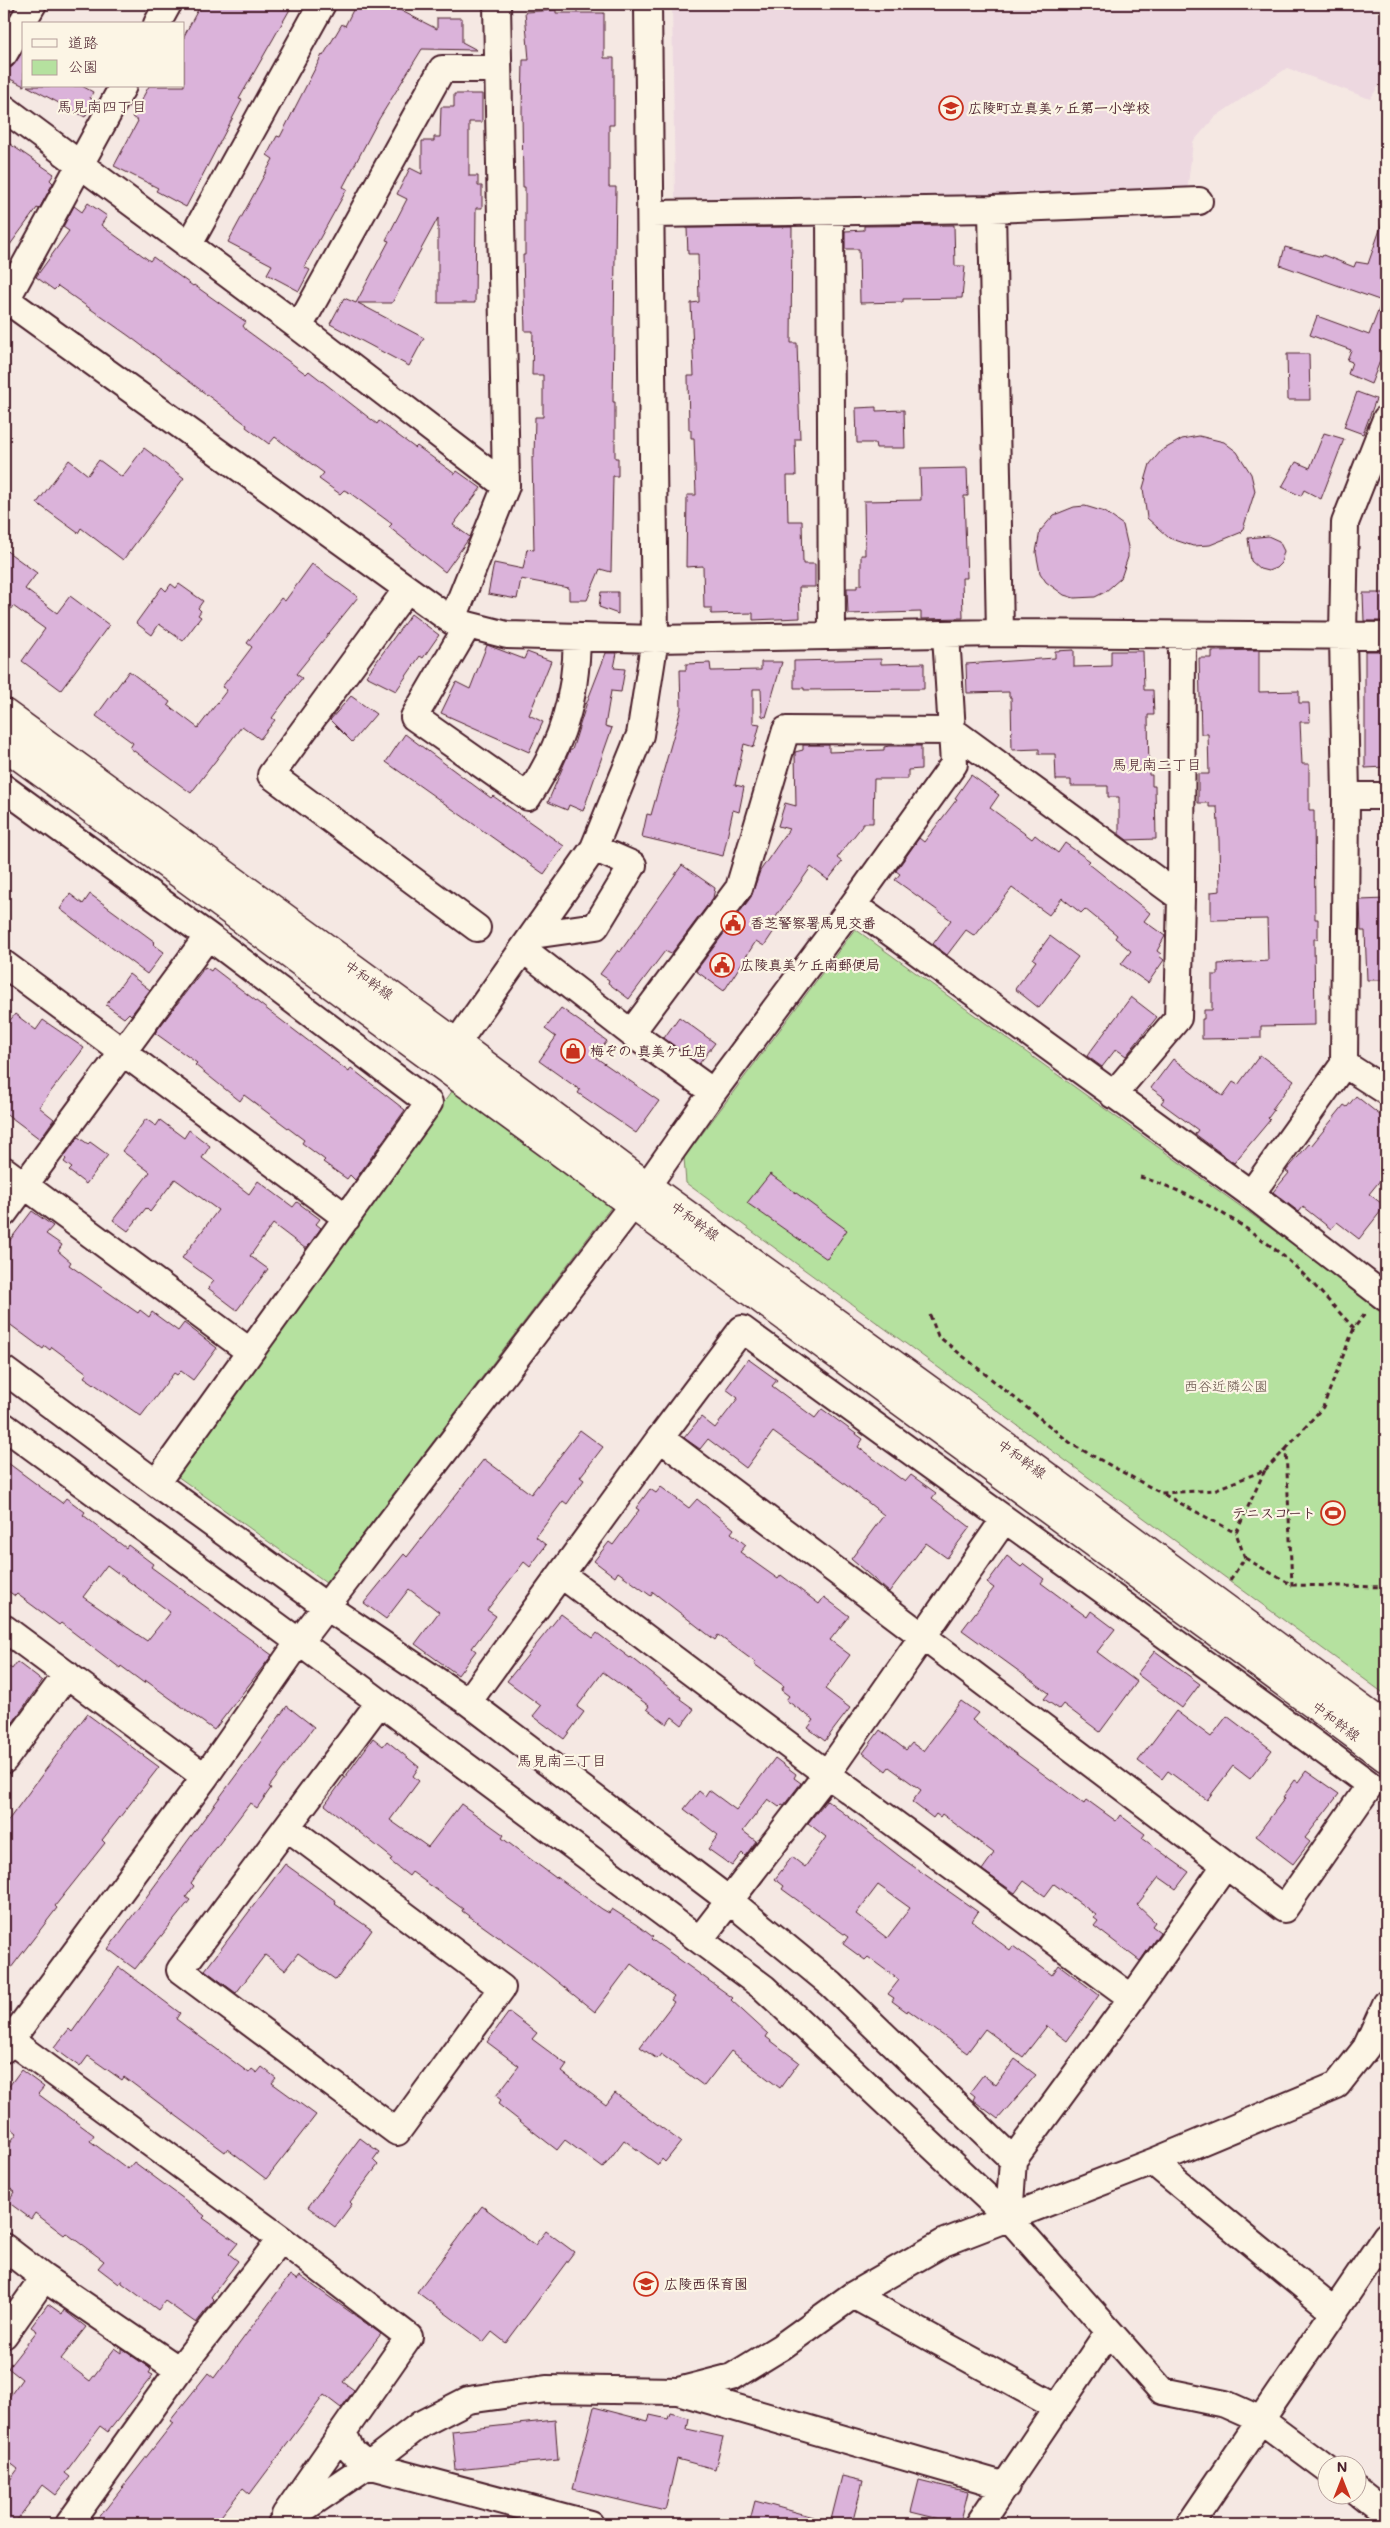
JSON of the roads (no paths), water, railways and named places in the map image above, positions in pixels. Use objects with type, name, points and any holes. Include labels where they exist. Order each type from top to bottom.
[{"type":"main road","name":"中和幹線","points":[[4,713],[449,1054],[1386,1758]]},
{"type":"main road","name":"中和幹線","points":[[4,745],[449,1054]]},
{"type":"main road","name":"中和幹線","points":[[639,1195],[962,1414],[1386,1728]]},
{"type":"street","points":[[4,54],[32,4]]},
{"type":"street","points":[[158,22],[168,4]]},
{"type":"street","points":[[188,246],[322,4]]},
{"type":"street","points":[[498,4],[506,486],[460,623],[414,717],[528,797],[549,764],[565,723],[576,675],[577,637]]},
{"type":"street","points":[[449,1054],[594,848],[640,735],[655,639],[648,4]]},
{"type":"street","points":[[299,327],[442,69],[498,69]]},
{"type":"street","points":[[122,88],[5,299],[407,589],[460,623],[507,635],[655,639],[1000,633],[1386,636]]},
{"type":"street","points":[[4,108],[299,327],[506,486]]},
{"type":"street","points":[[651,214],[992,209],[1199,202]]},
{"type":"street","points":[[992,209],[1000,633]]},
{"type":"street","points":[[830,212],[832,635]]},
{"type":"street","points":[[1251,1194],[1344,1064],[1346,796],[1343,636],[1345,523],[1386,419]]},
{"type":"street","points":[[407,589],[271,775],[477,928]]},
{"type":"street","points":[[280,2524],[409,2337],[281,2239],[7,2045],[205,1777],[299,1642],[639,1195],[713,1092],[853,905],[954,764],[946,635]]},
{"type":"street","points":[[1113,1095],[1178,1018],[1181,898],[1182,635]]},
{"type":"street","points":[[631,1033],[739,888],[786,730],[953,732],[1181,898]]},
{"type":"street","points":[[4,788],[208,936],[429,1103],[156,1483]]},
{"type":"street","points":[[1346,796],[1386,796]]},
{"type":"street","points":[[528,942],[596,926],[633,865],[594,848]]},
{"type":"street","points":[[853,905],[1251,1194],[1378,1303]]},
{"type":"street","points":[[4,1212],[14,1178],[122,1052],[208,936]]},
{"type":"street","points":[[528,942],[631,1033],[713,1092]]},
{"type":"street","points":[[4,964],[347,1218]]},
{"type":"street","points":[[1344,1064],[1386,1091]]},
{"type":"street","points":[[14,1178],[250,1351]]},
{"type":"street","points":[[468,1702],[660,1438],[742,1329],[1004,1520],[1228,1679],[1370,1785],[1284,1909],[924,1635],[660,1438]]},
{"type":"street","points":[[4,1370],[327,1607],[468,1702],[730,1900],[831,1984],[1013,2160]]},
{"type":"street","points":[[4,1426],[299,1642],[764,1988],[1009,2218],[1162,2390],[1225,2404],[1261,2420],[1318,2463]]},
{"type":"street","points":[[700,1939],[826,1774],[1004,1520]]},
{"type":"street","points":[[562,1575],[826,1774],[1132,1998]]},
{"type":"street","points":[[4,1628],[205,1777]]},
{"type":"street","points":[[4,1760],[67,1674]]},
{"type":"street","points":[[286,1827],[502,1988],[397,2132],[180,1970],[286,1827],[379,1703]]},
{"type":"street","points":[[1009,2218],[1013,2160],[1226,1866]]},
{"type":"street","points":[[280,2524],[368,2465],[421,2424],[468,2400],[546,2389],[678,2390],[732,2377],[781,2347],[854,2295],[943,2243],[1153,2162],[1337,2084],[1366,2048],[1386,2004]]},
{"type":"street","points":[[1153,2162],[1335,2312]]},
{"type":"street","points":[[1190,2524],[1386,2236]]},
{"type":"street","points":[[70,2524],[179,2370],[281,2239]]},
{"type":"street","points":[[4,2247],[44,2278],[179,2370]]},
{"type":"street","points":[[4,2335],[44,2278]]},
{"type":"street","points":[[854,2295],[1056,2407]]},
{"type":"street","points":[[979,2524],[1109,2331]]},
{"type":"street","points":[[678,2390],[1006,2486]]},
{"type":"street","points":[[343,2432],[352,2452],[368,2465],[590,2524]]},
{"type":"street","points":[[1368,2500],[1386,2514]]},
{"type":"place","name":"広陵町立真美ヶ丘第一小学校","points":[[951,108]]},
{"type":"place","name":"香芝警察署馬見交番","points":[[733,923]]},
{"type":"place","name":"広陵真美ケ丘南郵便局","points":[[722,965]]},
{"type":"place","name":"梅ぞの 真美ケ丘店","points":[[573,1051]]},
{"type":"place","name":"テニスコート","points":[[1333,1513]]},
{"type":"place","name":"広陵西保育園","points":[[646,2284]]},
{"type":"district","name":"馬見南四丁目","points":[[102,107]]},
{"type":"district","name":"馬見南二丁目","points":[[1157,765]]},
{"type":"district","name":"馬見南三丁目","points":[[562,1761]]},
{"type":"park label","name":"西谷近隣公園","points":[[1226,1386]]}]
